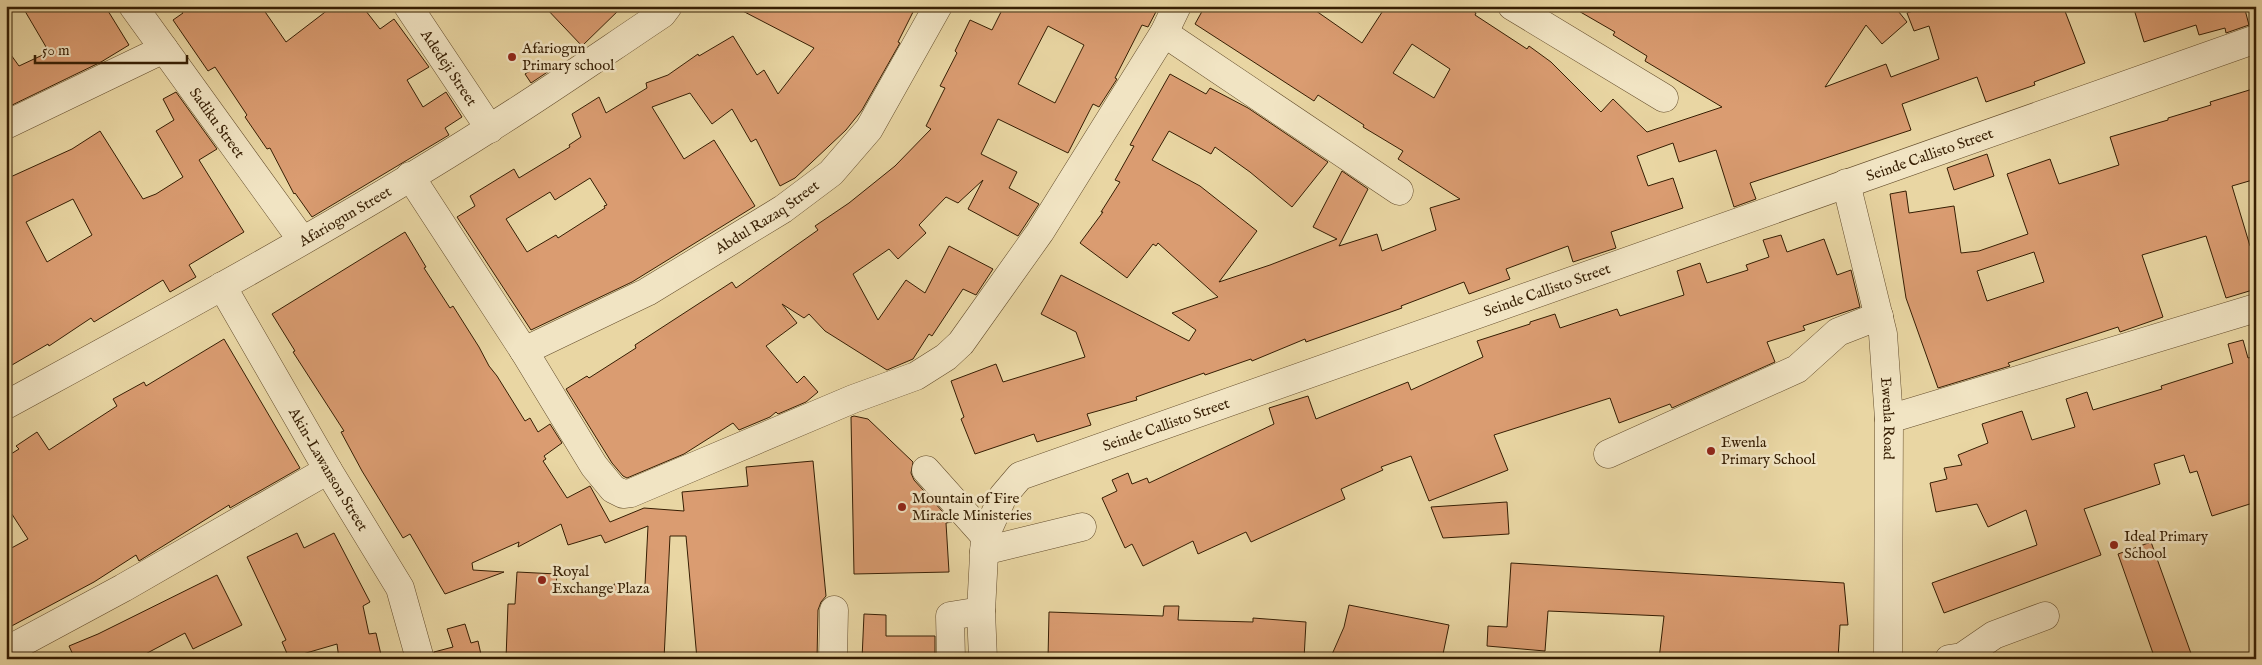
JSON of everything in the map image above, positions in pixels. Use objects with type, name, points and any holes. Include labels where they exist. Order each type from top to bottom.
[{"type":"street","name":"Sadiku Street","points":[[133,6],[302,240]]},
{"type":"street","name":"Adedeji Street","points":[[408,6],[490,128]]},
{"type":"street","name":"Afariogun Street","points":[[6,405],[222,286],[490,128],[662,14],[668,6]]},
{"type":"street","name":"Abdul Razaq Street","points":[[524,351],[647,292],[783,209],[831,172],[869,130],[938,6]]},
{"type":"street","points":[[410,176],[524,351],[594,466],[613,489],[623,494],[631,494],[853,399],[916,376],[946,357],[961,343],[1040,232],[1164,33],[1178,6]]},
{"type":"street","points":[[1512,6],[1664,98]]},
{"type":"street","points":[[1164,33],[1398,191]]},
{"type":"street","name":"Seinde Callisto Street","points":[[983,659],[981,612],[984,544],[1003,496],[1020,476],[2256,39]]},
{"type":"street","points":[[6,125],[164,49]]},
{"type":"street","name":"Ewenla Road","points":[[1846,183],[1883,334],[1890,419],[1888,659]]},
{"type":"street","name":"Akin-Lawanson Street","points":[[222,286],[328,470],[400,588],[420,659]]},
{"type":"street","points":[[1890,419],[2256,308]]},
{"type":"street","points":[[1608,454],[1797,369],[1838,332],[1879,316]]},
{"type":"street","points":[[6,651],[123,588],[328,470]]},
{"type":"street","points":[[926,470],[984,544],[1082,527]]},
{"type":"street","points":[[834,610],[834,659]]},
{"type":"street","points":[[951,659],[950,616],[981,612]]},
{"type":"street","points":[[1949,659],[1962,657],[1994,636],[2045,616]]},
{"type":"building","points":[[22,6],[105,6],[129,45],[101,62],[6,108],[6,48],[19,66],[49,52]]},
{"type":"building","points":[[178,6],[261,6],[286,42],[333,6],[362,6],[380,29],[394,19],[429,67],[407,80],[423,107],[446,92],[462,117],[445,128],[449,135],[312,217],[294,194],[270,148],[267,149],[245,117],[247,115],[215,67],[208,71],[173,20],[183,13]]},
{"type":"building","points":[[544,6],[623,6],[582,46]]},
{"type":"building","points":[[733,6],[916,6],[898,42],[900,43],[862,110],[846,130],[795,178],[780,186],[756,139],[751,142],[732,109],[712,124],[690,93],[652,107],[684,159],[714,140],[755,206],[632,282],[531,330],[457,217],[475,206],[470,196],[514,169],[519,178],[570,147],[569,145],[581,137],[572,114],[599,97],[606,113],[647,88],[646,83],[668,75],[698,54],[699,56],[733,36],[757,75],[764,70],[778,94],[814,48]],"holes":[[[590,178],[607,205],[558,238],[556,235],[527,252],[506,219],[550,192],[555,200]]]},
{"type":"building","points":[[1004,6],[1159,6],[1148,27],[1142,25],[1115,78],[1117,79],[1099,107],[1093,104],[1068,153],[998,119],[981,154],[1017,172],[1009,188],[1039,204],[1018,236],[968,209],[983,180],[958,203],[946,197],[919,225],[926,233],[898,259],[889,249],[853,274],[878,320],[906,280],[925,293],[949,246],[993,269],[976,295],[963,289],[932,336],[929,334],[913,359],[887,370],[825,331],[809,314],[804,318],[782,304],[797,323],[766,346],[797,383],[804,376],[818,392],[806,402],[778,414],[776,412],[770,417],[739,430],[733,423],[684,454],[627,478],[623,476],[612,463],[566,389],[587,376],[589,378],[636,348],[635,345],[732,282],[736,288],[818,230],[815,226],[849,203],[895,166],[931,129],[926,126],[945,88],[940,86],[957,53],[955,51],[970,20],[992,30]],"holes":[[[1048,26],[1084,45],[1055,103],[1018,84]]]},
{"type":"building","points":[[1205,6],[1309,6],[1362,43],[1386,6],[1466,6],[1476,13],[1475,15],[1527,49],[1529,46],[1551,62],[1601,112],[1613,99],[1647,132],[1722,107],[1645,61],[1647,56],[1613,35],[1615,32],[1570,6],[1894,6],[1907,22],[1882,44],[1866,25],[1825,87],[1886,64],[1891,77],[1939,59],[1929,26],[1914,31],[1907,13],[1927,6],[2063,6],[2085,63],[2034,82],[2035,85],[1986,102],[1977,77],[1902,104],[1911,130],[1750,183],[1756,199],[1734,207],[1716,150],[1679,162],[1673,143],[1637,156],[1648,186],[1673,178],[1683,208],[1611,232],[1616,248],[1573,262],[1568,246],[1506,269],[1510,279],[1469,294],[1464,282],[1401,306],[1402,308],[1306,342],[1305,339],[1252,361],[1251,359],[1205,375],[1204,373],[1136,397],[1137,400],[1087,414],[1091,425],[1037,442],[1034,434],[975,454],[961,419],[964,417],[951,381],[996,364],[1003,382],[1085,357],[1076,332],[1041,314],[1061,275],[1189,341],[1196,330],[1172,313],[1218,297],[1158,243],[1156,246],[1153,244],[1127,278],[1080,243],[1103,212],[1101,212],[1120,182],[1115,180],[1134,146],[1130,145],[1170,74],[1206,94],[1210,88],[1248,108],[1328,162],[1292,207],[1250,172],[1215,147],[1211,154],[1169,131],[1152,160],[1200,186],[1257,231],[1219,282],[1337,239],[1313,227],[1342,171],[1368,189],[1339,246],[1377,234],[1382,251],[1436,230],[1430,208],[1460,199],[1398,159],[1403,151],[1363,127],[1364,125],[1318,95],[1314,101],[1195,24]],"holes":[[[1412,44],[1450,69],[1434,98],[1393,73]]]},
{"type":"building","points":[[2133,6],[2244,6],[2249,25],[2226,33],[2225,28],[2199,35],[2196,25],[2144,42]]},
{"type":"building","points":[[544,62],[549,71],[531,83],[525,74]]},
{"type":"building","points":[[2256,88],[2256,179],[2232,186],[2250,246],[2256,245],[2256,289],[2226,298],[2206,236],[2142,255],[2163,317],[2120,332],[2118,327],[2008,363],[2010,366],[1938,388],[1906,298],[1890,194],[1906,191],[1909,213],[1954,206],[1961,253],[1979,251],[2028,234],[2007,174],[2050,159],[2059,184],[2119,165],[2110,137],[2211,105],[2210,102]],"holes":[[[2034,252],[2044,282],[1987,301],[1977,271]]]},
{"type":"building","points":[[176,92],[217,149],[199,160],[244,232],[189,265],[196,277],[170,292],[163,280],[94,322],[91,318],[49,346],[48,344],[12,365],[6,355],[6,179],[72,149],[100,131],[143,199],[156,194],[183,177],[156,131],[174,120],[163,99]],"holes":[[[73,199],[92,235],[47,262],[26,222]]]},
{"type":"building","points":[[1987,154],[1994,176],[1954,190],[1947,168]]},
{"type":"building","points":[[405,232],[426,267],[424,268],[450,308],[453,306],[525,421],[530,418],[538,432],[550,424],[562,443],[544,456],[546,459],[543,461],[567,498],[590,486],[610,522],[644,508],[684,511],[682,492],[748,486],[746,467],[813,461],[826,596],[818,610],[817,659],[765,659],[765,656],[697,659],[686,536],[670,536],[664,659],[506,659],[508,604],[515,604],[517,572],[557,574],[556,586],[614,589],[614,584],[645,585],[648,526],[605,543],[601,535],[568,545],[561,524],[518,547],[519,542],[472,563],[473,570],[504,572],[445,594],[410,534],[403,538],[362,471],[341,432],[344,431],[293,352],[295,351],[272,314]]},
{"type":"building","points":[[1781,235],[1787,252],[1824,239],[1837,275],[1851,270],[1860,307],[1803,326],[1805,330],[1767,342],[1775,362],[1672,408],[1670,404],[1619,423],[1610,398],[1494,435],[1508,470],[1429,501],[1411,456],[1381,467],[1383,470],[1341,489],[1345,499],[1251,542],[1246,532],[1198,554],[1193,541],[1143,566],[1132,544],[1125,548],[1102,498],[1117,491],[1112,480],[1128,473],[1132,484],[1147,478],[1149,483],[1274,424],[1269,408],[1308,396],[1316,419],[1408,382],[1411,390],[1483,357],[1477,341],[1555,314],[1560,328],[1617,309],[1620,316],[1684,295],[1677,271],[1700,263],[1707,283],[1748,270],[1746,265],[1769,257],[1763,240]]},
{"type":"building","points":[[224,339],[300,468],[230,508],[229,505],[139,561],[136,555],[94,582],[6,629],[6,551],[28,539],[6,505],[6,457],[19,449],[16,446],[37,432],[49,450],[117,406],[113,399],[144,382],[146,386]]},
{"type":"building","points":[[2243,340],[2248,358],[2256,356],[2256,502],[2212,516],[2197,471],[2190,473],[2184,455],[2154,464],[2160,484],[2084,509],[2101,555],[1944,613],[1932,583],[2037,545],[2026,510],[1988,527],[1977,504],[1936,512],[1930,483],[1947,479],[1944,468],[1962,465],[1958,455],[1988,443],[1982,424],[2022,411],[2032,440],[2075,427],[2066,399],[2087,392],[2093,410],[2162,389],[2161,386],[2233,363],[2228,344]]},
{"type":"building","name":"Mountain of Fire Miracle Ministeries","points":[[851,417],[868,419],[913,462],[911,473],[914,480],[952,522],[946,523],[949,572],[854,574]]},
{"type":"building","points":[[1507,502],[1509,534],[1443,538],[1431,507]]},
{"type":"building","points":[[297,533],[304,548],[334,533],[370,602],[363,606],[369,634],[376,633],[382,659],[339,659],[337,644],[289,658],[282,642],[286,640],[247,557]]},
{"type":"building","points":[[2151,542],[2193,659],[2155,659],[2118,554]]},
{"type":"building","points":[[1511,563],[1844,583],[1848,625],[1840,625],[1838,659],[1659,659],[1664,616],[1548,611],[1545,651],[1487,646],[1488,626],[1507,627]]},
{"type":"building","points":[[217,575],[242,625],[193,649],[185,633],[136,659],[75,659],[69,646],[98,634]]},
{"type":"building","points":[[1349,605],[1449,625],[1442,659],[1330,659],[1344,627]]},
{"type":"building","points":[[1164,606],[1179,606],[1178,620],[1253,622],[1253,618],[1306,622],[1304,659],[1048,659],[1049,612],[1163,616]]},
{"type":"building","points":[[864,614],[886,615],[886,636],[935,636],[935,654],[885,654],[885,659],[862,659]]},
{"type":"building","points":[[465,624],[471,643],[478,641],[482,659],[435,659],[434,652],[453,647],[447,629]]},
{"type":"place","name":"Afariogun Primary school","points":[[512,57]]},
{"type":"place","name":"Ewenla Primary School","points":[[1711,451]]},
{"type":"place","name":"Mountain of Fire Miracle Ministeries","points":[[902,507]]},
{"type":"place","name":"Ideal Primary School","points":[[2114,545]]},
{"type":"place","name":"Royal Exchange Plaza","points":[[542,580]]}]
